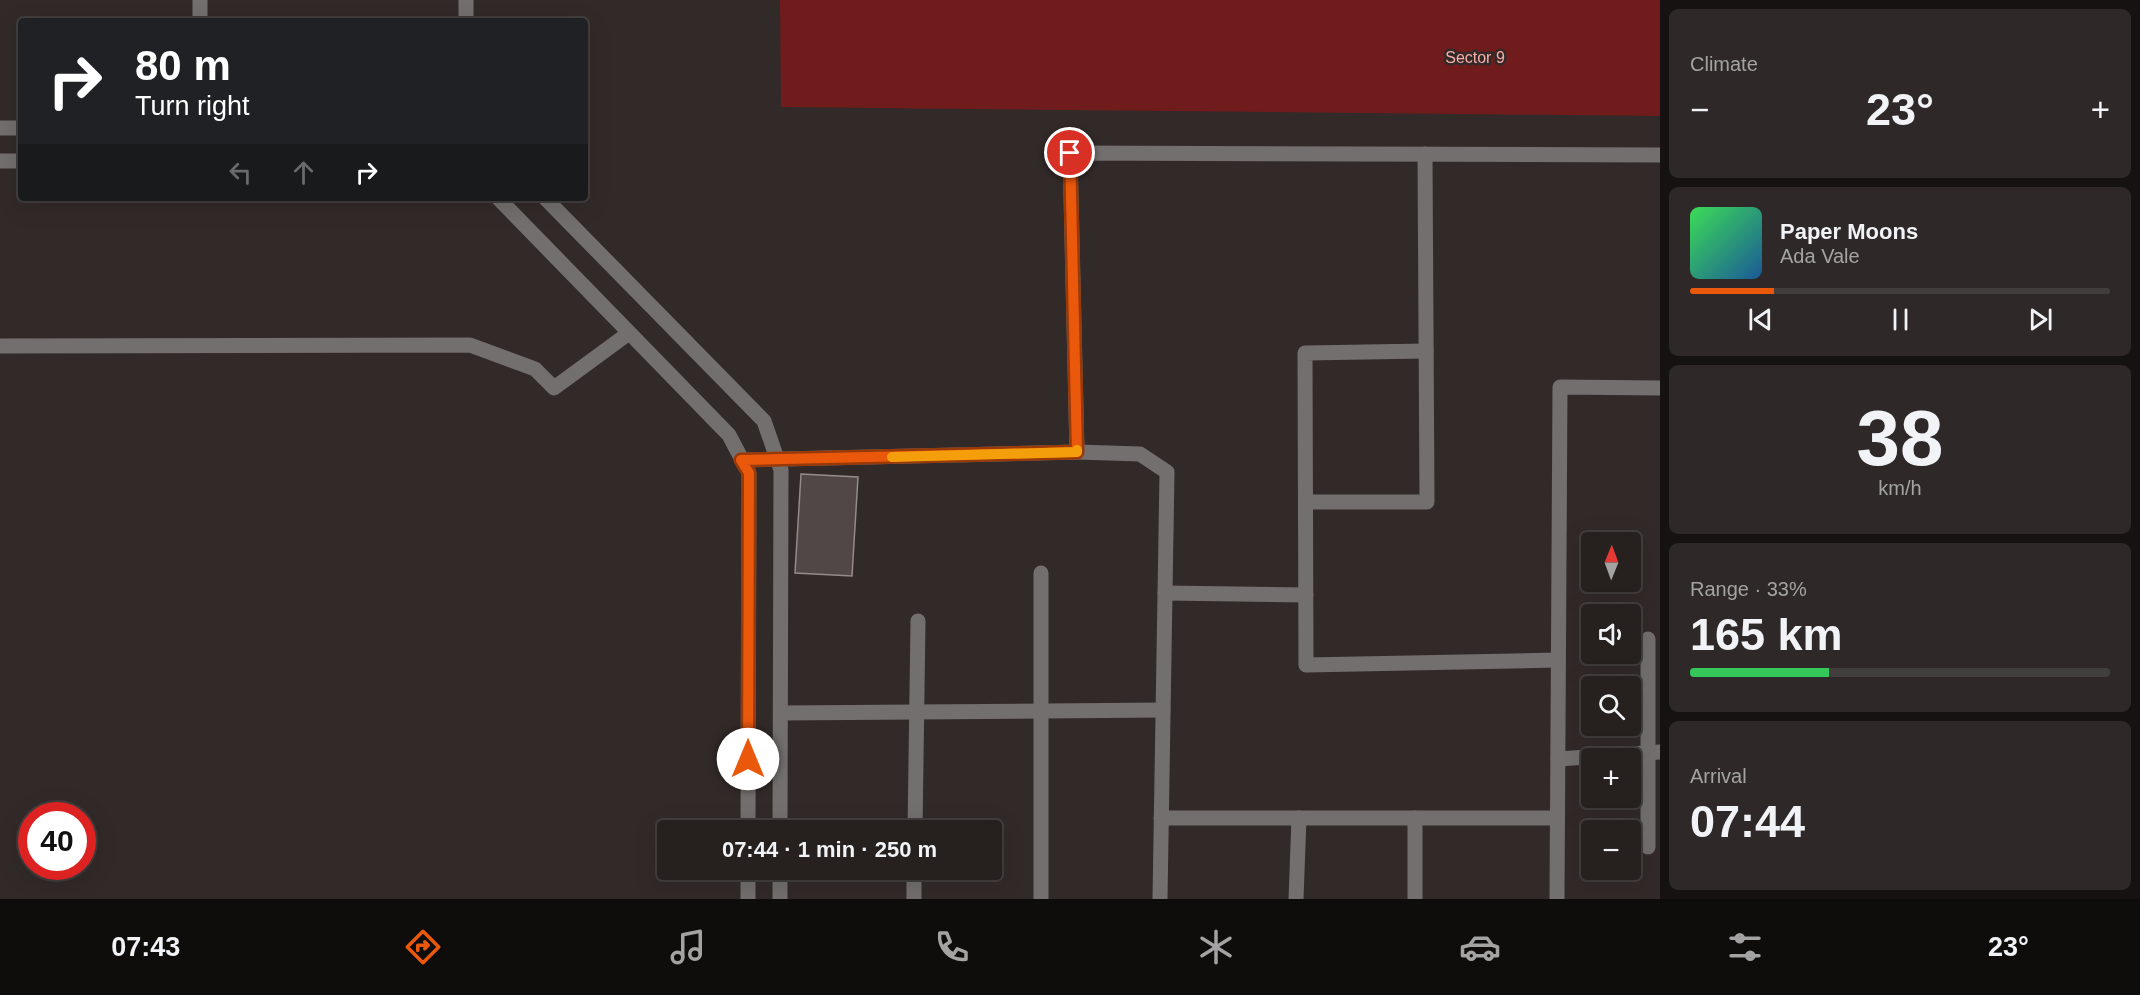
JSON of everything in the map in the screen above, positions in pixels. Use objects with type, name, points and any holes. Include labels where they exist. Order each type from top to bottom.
[{"type":"street","points":[[200,0],[200,18]]},
{"type":"street","points":[[466,0],[466,18]]},
{"type":"street","points":[[0,128],[18,128]]},
{"type":"street","points":[[1077,452],[1070,153],[1660,155]]},
{"type":"street","points":[[1306,502],[1426,502],[1425,154]]},
{"type":"street","points":[[0,160],[18,161]]},
{"type":"street","points":[[501,201],[729,435],[749,473],[748,820]]},
{"type":"street","points":[[548,201],[764,421],[781,470],[780,820]]},
{"type":"street","points":[[0,346],[470,345],[535,369],[554,388],[629,333]]},
{"type":"street","points":[[1426,351],[1305,353],[1306,664],[1558,660]]},
{"type":"street","points":[[1557,899],[1560,387],[1660,388]]},
{"type":"street","points":[[741,460],[1077,452],[1140,454],[1167,471],[1160,899]]},
{"type":"street","points":[[1041,573],[1041,899]]},
{"type":"street","points":[[1165,593],[1306,596]]},
{"type":"street","points":[[915,820],[918,621]]},
{"type":"street","points":[[1648,639],[1654,753],[1648,847]]},
{"type":"street","points":[[781,713],[1163,710]]},
{"type":"street","points":[[1558,759],[1654,753]]},
{"type":"street","points":[[1161,818],[1557,818]]},
{"type":"street","points":[[1296,899],[1299,818]]},
{"type":"street","points":[[1415,818],[1415,899]]},
{"type":"street","points":[[748,880],[748,899]]},
{"type":"street","points":[[780,880],[780,899]]},
{"type":"street","points":[[914,880],[914,899]]},
{"type":"green space","name":"Sector 9","points":[[780,0],[1660,0],[1660,116],[781,107]]},
{"type":"building","points":[[801,474],[858,477],[852,576],[795,573]]},
{"type":"slow traffic","points":[[892,457],[1077,452],[1077,450]]},
{"type":"route","points":[[748,759],[749,473],[741,460],[1077,452],[1070,153]]}]
